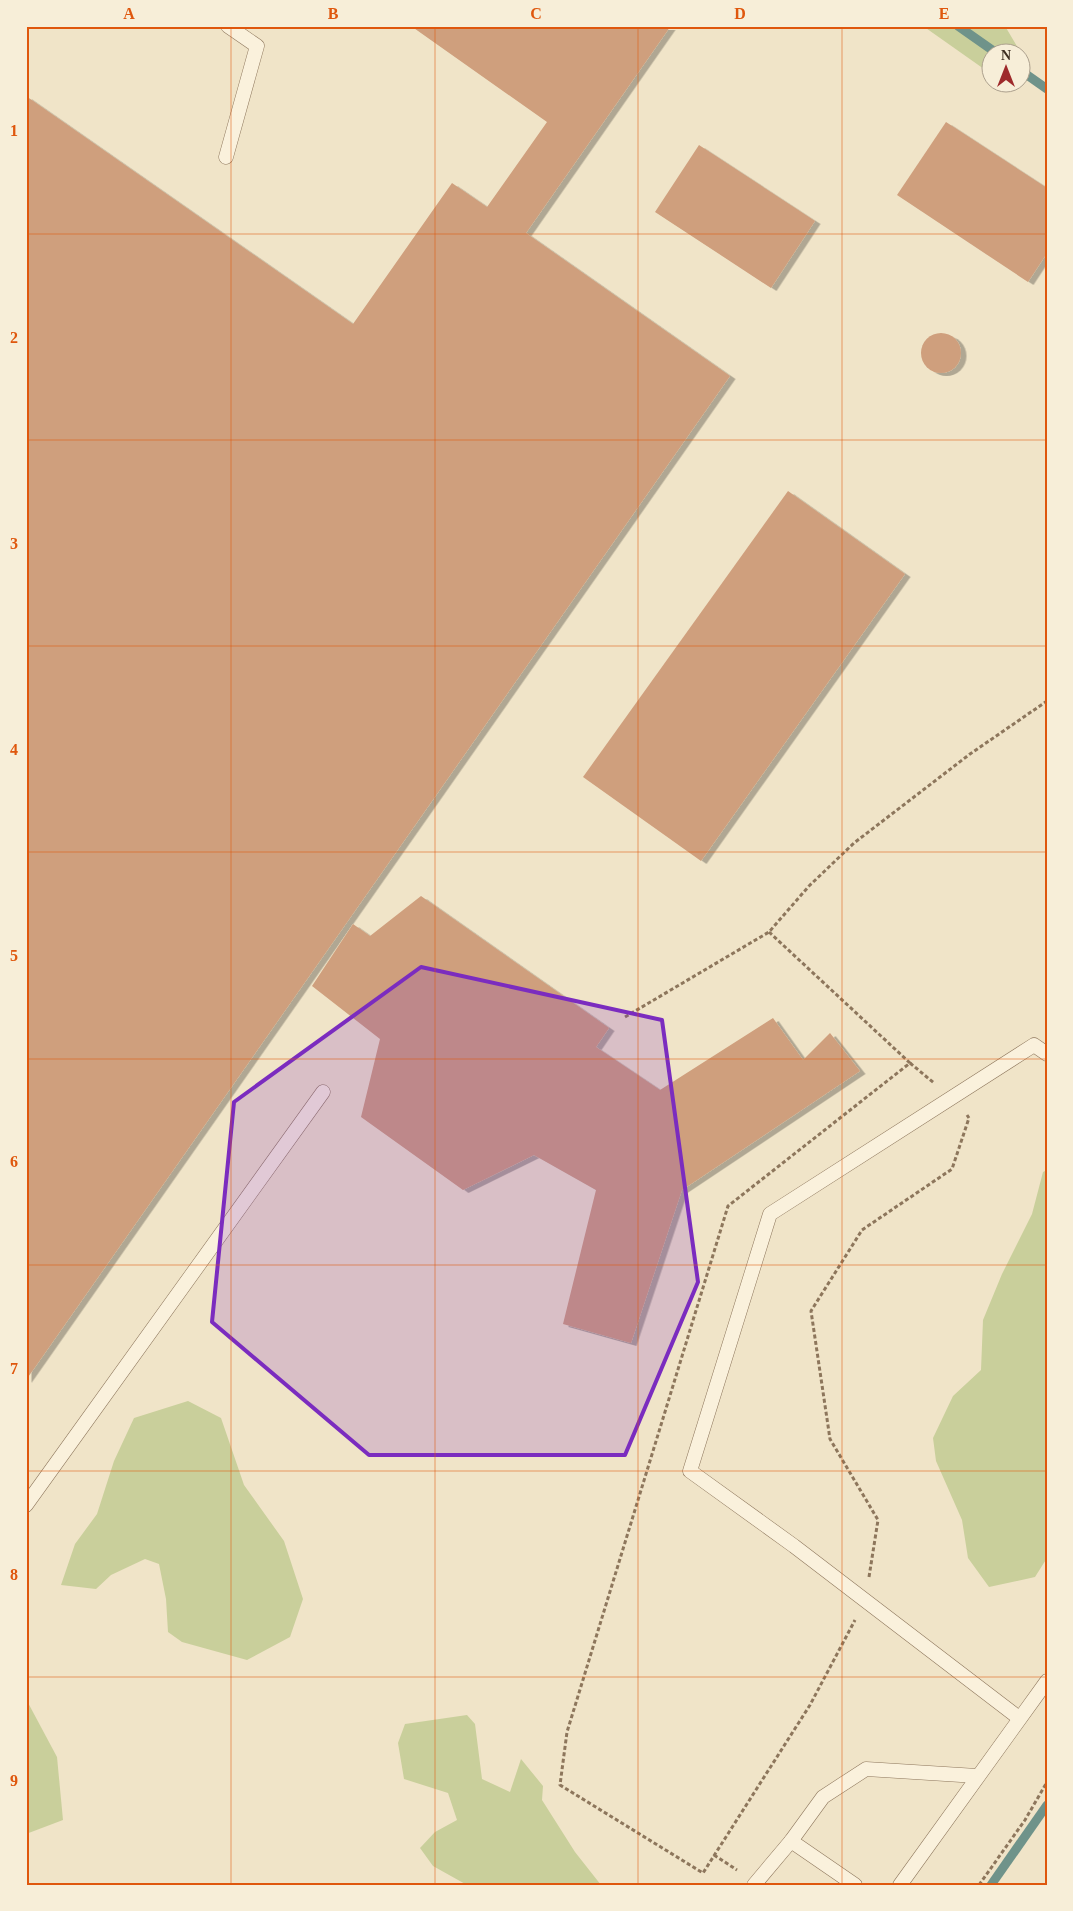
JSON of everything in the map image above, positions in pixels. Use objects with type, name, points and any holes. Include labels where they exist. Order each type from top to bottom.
[{"type":"lane","points":[[226,157],[257,46],[228,26]]},
{"type":"lane","points":[[1019,1718],[794,1546],[690,1472],[770,1214],[953,1099],[1034,1045],[1047,1054]]},
{"type":"lane","points":[[26,1505],[323,1092]]},
{"type":"lane","points":[[900,1885],[1047,1681]]},
{"type":"lane","points":[[754,1885],[791,1841],[823,1797],[866,1770],[977,1776]]},
{"type":"lane","points":[[791,1841],[855,1885]]},
{"type":"path","points":[[626,1016],[769,932],[809,886],[854,843],[970,754],[1047,701]]},
{"type":"path","points":[[769,932],[910,1063],[953,1099],[969,1118],[952,1169],[862,1230],[811,1311],[830,1439],[878,1520],[866,1600],[810,1705],[703,1873],[560,1785],[567,1732],[728,1206],[910,1063]]},
{"type":"path","points":[[979,1885],[1025,1820],[1047,1782]]},
{"type":"highlighted area","points":[[421,967],[662,1020],[698,1282],[625,1455],[369,1455],[212,1322],[234,1102]]},
{"type":"green space","points":[[923,26],[1005,26],[1014,42],[980,42],[980,66]]},
{"type":"green space","points":[[1047,1170],[1047,1558],[1035,1577],[989,1587],[968,1558],[962,1520],[936,1461],[933,1438],[953,1396],[981,1370],[983,1320],[1002,1274],[1032,1214],[1043,1172]]},
{"type":"green space","points":[[188,1401],[221,1418],[244,1485],[284,1541],[303,1599],[290,1637],[247,1660],[182,1642],[168,1632],[166,1599],[159,1564],[145,1559],[111,1575],[96,1589],[61,1585],[75,1544],[97,1514],[114,1461],[134,1418]]},
{"type":"green space","points":[[26,1699],[57,1757],[63,1820],[26,1834]]},
{"type":"green space","points":[[467,1715],[475,1724],[482,1779],[510,1792],[521,1759],[543,1786],[542,1800],[575,1852],[601,1885],[467,1885],[433,1866],[420,1848],[435,1832],[457,1820],[448,1793],[404,1779],[398,1743],[405,1724]]},
{"type":"building","points":[[411,26],[670,27],[526,233],[730,376],[26,1380],[26,96],[353,324],[452,183],[487,207],[547,122]]},
{"type":"building","points":[[946,122],[1047,188],[1047,253],[1028,282],[897,195]]},
{"type":"building","points":[[699,145],[815,221],[771,288],[655,212]]},
{"type":"building","points":[[941,333],[955,339],[961,353],[955,367],[941,373],[927,367],[921,353],[927,339]]},
{"type":"building","points":[[788,491],[905,574],[701,861],[583,777]]},
{"type":"building","points":[[421,896],[609,1028],[596,1047],[660,1090],[773,1018],[803,1060],[830,1033],[860,1071],[682,1190],[631,1343],[563,1324],[596,1190],[534,1155],[463,1190],[361,1117],[380,1039],[312,986],[353,924],[370,936]]},
{"type":"waterway","points":[[958,26],[981,42]]},
{"type":"waterway","points":[[1030,77],[1047,89]]},
{"type":"waterway","points":[[991,1885],[1047,1805]]}]
